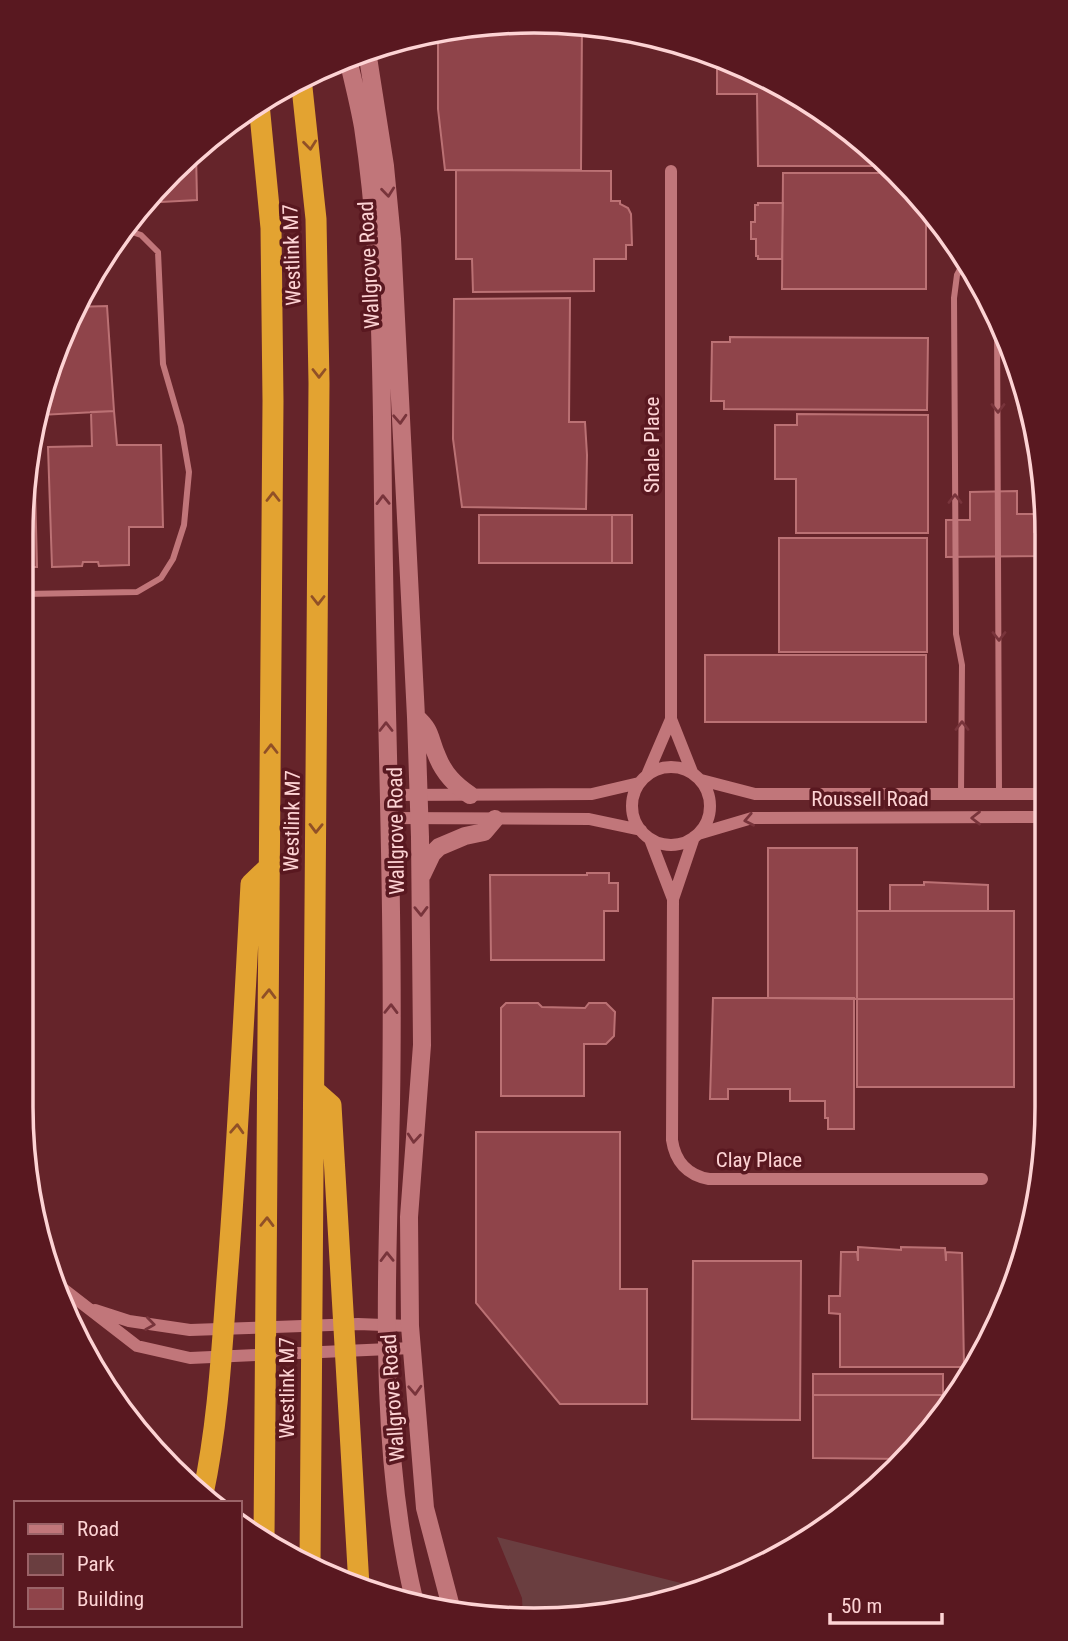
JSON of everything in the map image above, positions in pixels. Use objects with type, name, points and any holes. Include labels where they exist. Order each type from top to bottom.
[{"type":"highway","name":"Westlink M7","points":[[303,90],[312,168],[319,301],[310,1555]]},
{"type":"highway","name":"Westlink M7","points":[[260,115],[269,194],[272,263],[271,866],[264,1528]]},
{"type":"highway","points":[[205,1484],[218,1396],[226,1295],[251,884],[271,866]]},
{"type":"highway","points":[[314,1090],[331,1105],[358,1576]]},
{"type":"main road","name":"Wallgrove Road","points":[[370,61],[392,239],[419,795],[422,1045],[409,1217],[412,1348],[425,1508],[449,1600]]},
{"type":"main road","name":"Wallgrove Road","points":[[350,68],[362,122],[377,264],[391,1004],[387,1213],[388,1349],[397,1511],[413,1593]]},
{"type":"main road","points":[[416,717],[428,727],[438,759],[448,776],[470,795]]},
{"type":"main road","points":[[420,878],[432,854],[439,847],[465,836],[484,832],[495,819]]},
{"type":"street","name":"Shale Place","points":[[671,171],[671,719],[696,776]]},
{"type":"street","name":"Shale Place","points":[[643,779],[671,719]]},
{"type":"street","points":[[387,795],[592,794],[643,779],[669,767],[696,776],[710,798],[709,818],[696,836],[672,845],[645,834],[589,819],[388,818]]},
{"type":"street","name":"Roussell Road","points":[[696,776],[755,794],[1035,794]]},
{"type":"street","points":[[643,779],[635,792],[632,812],[645,834]]},
{"type":"street","name":"Roussell Road","points":[[696,836],[752,818],[1035,817]]},
{"type":"street","name":"Clay Place","points":[[645,834],[673,899]]},
{"type":"street","name":"Clay Place","points":[[696,836],[673,899],[672,1140],[676,1156],[683,1167],[694,1175],[709,1179],[982,1180]]},
{"type":"street","points":[[70,1295],[137,1346],[190,1358],[412,1348]]},
{"type":"street","points":[[84,1307],[129,1321],[190,1330],[358,1324],[411,1326]]},
{"type":"lane","points":[[33,594],[137,592],[161,578],[173,559],[184,525],[189,472],[181,426],[163,364],[158,252],[141,235],[134,233]]},
{"type":"lane","points":[[959,271],[954,298],[956,634],[962,664],[961,794]]},
{"type":"lane","points":[[997,342],[999,794]]},
{"type":"green space","points":[[497,1537],[685,1584],[632,1598],[567,1607],[523,1608],[522,1598]]},
{"type":"building","points":[[501,34],[582,36],[581,170],[445,170],[438,109],[438,43]]},
{"type":"building","points":[[717,68],[784,100],[839,137],[873,166],[758,166],[757,94],[717,94]]},
{"type":"building","points":[[196,165],[197,200],[160,202]]},
{"type":"building","points":[[456,170],[611,171],[611,201],[620,201],[631,214],[632,245],[626,245],[626,259],[594,259],[594,291],[473,292],[472,259],[456,259]]},
{"type":"building","points":[[783,173],[880,173],[926,223],[926,289],[782,289]]},
{"type":"building","points":[[783,203],[782,259],[758,259],[756,256],[756,239],[751,239],[751,222],[755,222],[755,205]]},
{"type":"building","points":[[570,298],[569,422],[585,422],[586,509],[462,507],[453,439],[454,299]]},
{"type":"building","points":[[107,306],[114,411],[48,415],[71,342],[88,307]]},
{"type":"building","points":[[730,337],[928,338],[927,410],[724,409],[724,401],[711,401],[712,342],[730,342]]},
{"type":"building","points":[[114,411],[117,445],[161,445],[163,527],[129,527],[129,565],[99,566],[98,562],[83,562],[82,566],[52,567],[48,447],[92,446],[91,412]]},
{"type":"building","points":[[797,414],[928,415],[928,533],[796,533],[796,479],[775,479],[775,425],[797,425]]},
{"type":"building","points":[[1017,491],[1017,514],[1034,514],[1035,556],[946,557],[946,520],[970,520],[970,492]]},
{"type":"building","points":[[35,492],[37,567],[33,567]]},
{"type":"building","points":[[479,515],[612,515],[612,563],[479,563]]},
{"type":"building","points":[[612,515],[632,515],[632,563],[612,563]]},
{"type":"building","points":[[779,538],[927,538],[927,652],[779,652]]},
{"type":"building","points":[[705,655],[926,655],[926,722],[705,722]]},
{"type":"building","points":[[768,848],[857,848],[857,999],[768,998]]},
{"type":"building","points":[[609,873],[609,883],[618,883],[618,911],[604,911],[604,960],[491,960],[490,875]]},
{"type":"building","points":[[924,882],[988,885],[988,911],[890,911],[890,885],[924,885]]},
{"type":"building","points":[[857,911],[1014,911],[1014,999],[857,999]]},
{"type":"building","points":[[713,998],[854,998],[854,1129],[828,1129],[825,1101],[790,1101],[790,1089],[728,1089],[728,1099],[710,1099]]},
{"type":"building","points":[[857,999],[1014,999],[1014,1087],[857,1087]]},
{"type":"building","points":[[506,1003],[585,1008],[589,1003],[606,1003],[615,1012],[614,1036],[606,1044],[584,1044],[584,1096],[501,1096],[501,1008]]},
{"type":"building","points":[[476,1132],[620,1132],[620,1289],[647,1289],[647,1404],[560,1404],[476,1303]]},
{"type":"building","points":[[858,1247],[901,1250],[901,1247],[945,1248],[946,1261],[946,1252],[962,1253],[964,1363],[962,1367],[840,1367],[840,1314],[829,1313],[829,1296],[840,1296],[841,1252],[857,1252],[858,1261]]},
{"type":"building","points":[[693,1261],[801,1261],[800,1420],[692,1419]]},
{"type":"building","points":[[813,1374],[943,1374],[943,1395],[813,1395]]},
{"type":"building","points":[[813,1395],[943,1395],[890,1459],[813,1458]]}]
